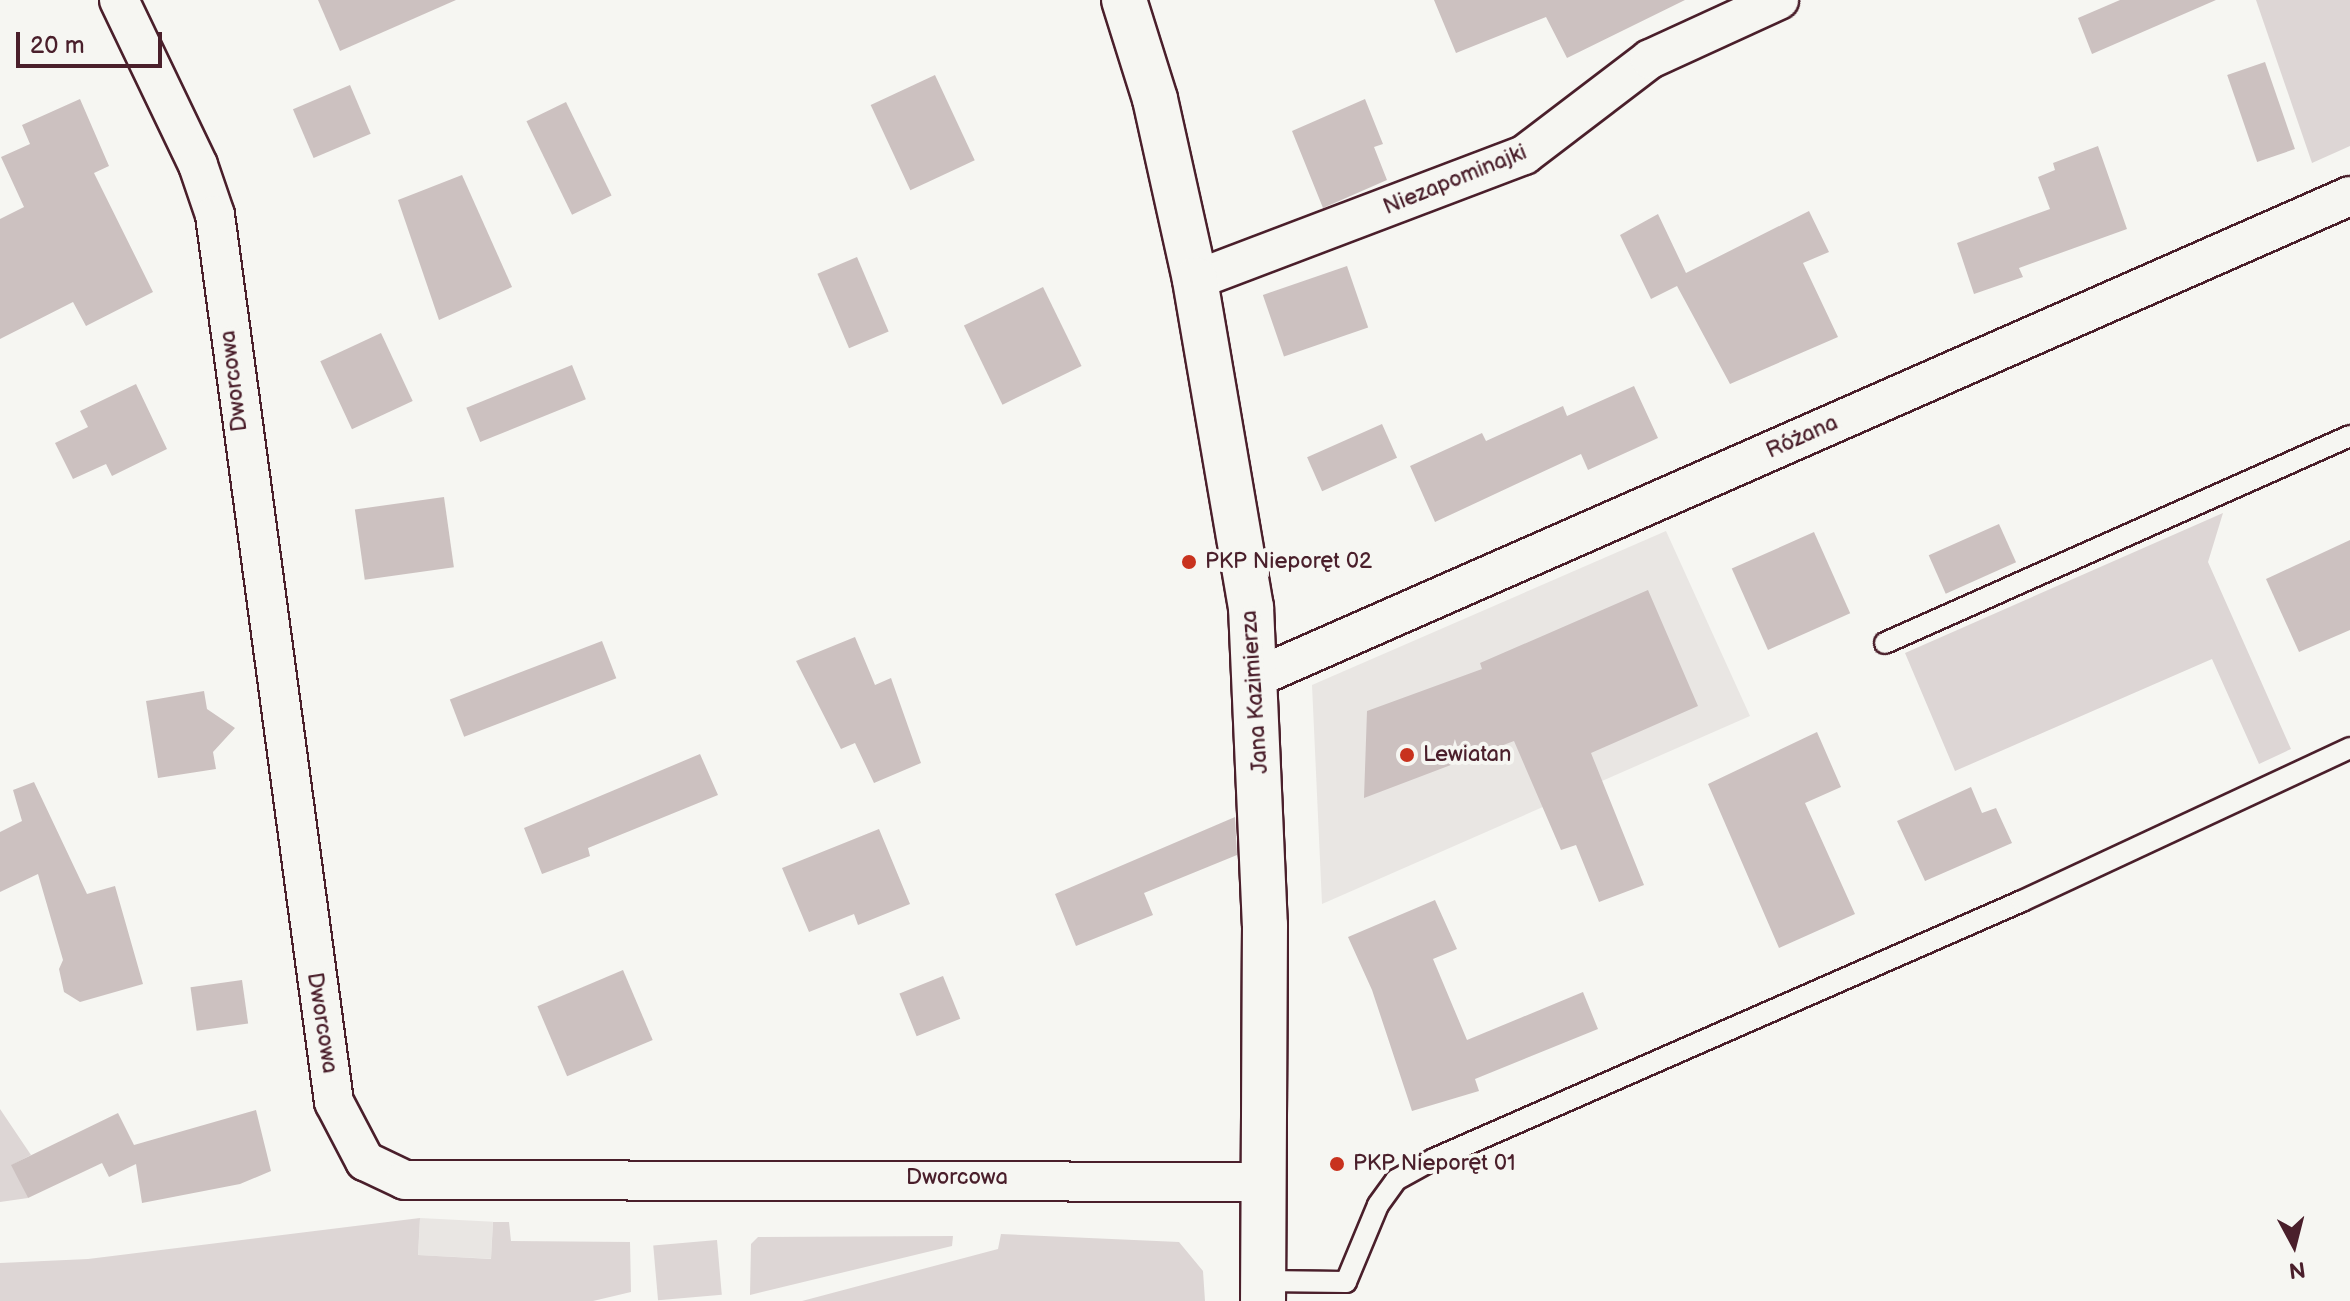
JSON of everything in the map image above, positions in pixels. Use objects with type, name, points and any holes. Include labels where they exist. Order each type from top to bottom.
[{"type":"main road","name":"Jana Kazimierza","points":[[1124,0],[1155,99],[1195,280],[1237,505],[1255,678],[1264,910],[1264,1291]]},
{"type":"street","name":"Dworcowa","points":[[119,0],[198,165],[215,215],[334,1102],[365,1161],[382,1172],[420,1181],[1264,1182]]},
{"type":"street","name":"Niezapominajki","points":[[1195,280],[1524,155],[1650,59],[1779,0]]},
{"type":"street","name":"Różana","points":[[1255,678],[2350,196]]},
{"type":"lane","points":[[1885,643],[2350,436]]},
{"type":"lane","points":[[1264,1291],[1346,1282],[1378,1205],[1396,1180],[1434,1159],[2022,901],[2350,748]]},
{"type":"shaded area","points":[[2256,0],[2350,0],[2350,146],[2312,163]]},
{"type":"shaded area","points":[[2223,513],[2208,562],[2291,749],[2259,764],[2212,659],[1955,771],[1905,653]]},
{"type":"shaded area","points":[[1666,531],[1750,716],[1322,904],[1312,685]]},
{"type":"shaded area","points":[[0,1109],[31,1155],[12,1165],[28,1198],[0,1202]]},
{"type":"shaded area","points":[[420,1218],[493,1222],[491,1259],[418,1255]]},
{"type":"shaded area","points":[[420,1218],[418,1255],[491,1259],[493,1222],[509,1222],[511,1241],[630,1242],[631,1292],[593,1301],[0,1301],[0,1263],[88,1259]]},
{"type":"shaded area","points":[[1001,1234],[1179,1242],[1203,1271],[1205,1301],[802,1301],[998,1249]]},
{"type":"shaded area","points":[[953,1236],[952,1246],[750,1295],[751,1244],[758,1237]]},
{"type":"shaded area","points":[[717,1240],[722,1295],[658,1300],[653,1246]]},
{"type":"building","points":[[318,0],[456,0],[340,51]]},
{"type":"building","points":[[1434,0],[1685,0],[1567,58],[1546,17],[1456,53]]},
{"type":"building","points":[[2120,0],[2216,0],[2092,54],[2078,18]]},
{"type":"building","points":[[2265,62],[2295,149],[2257,162],[2227,75]]},
{"type":"building","points":[[935,75],[975,160],[910,190],[871,105]]},
{"type":"building","points":[[350,85],[371,134],[314,158],[293,109]]},
{"type":"building","points":[[80,99],[109,166],[94,173],[153,292],[86,326],[73,302],[0,339],[0,219],[24,207],[1,157],[30,144],[22,125]]},
{"type":"building","points":[[1365,99],[1383,144],[1374,147],[1387,180],[1323,208],[1292,131]]},
{"type":"building","points":[[566,102],[612,195],[572,215],[526,121]]},
{"type":"building","points":[[2098,146],[2127,229],[2019,268],[2023,277],[1974,294],[1957,243],[2050,209],[2038,177],[2055,170],[2053,163]]},
{"type":"building","points":[[462,175],[512,287],[439,320],[398,200]]},
{"type":"building","points":[[1809,211],[1829,252],[1803,263],[1838,337],[1730,384],[1677,286],[1651,299],[1620,235],[1658,214],[1686,273]]},
{"type":"building","points":[[857,257],[889,332],[849,348],[817,274]]},
{"type":"building","points":[[1347,266],[1368,327],[1284,356],[1263,295]]},
{"type":"building","points":[[1043,287],[1082,366],[1002,405],[964,326]]},
{"type":"building","points":[[381,333],[413,401],[352,429],[320,361]]},
{"type":"building","points":[[572,365],[586,399],[480,442],[466,408]]},
{"type":"building","points":[[136,384],[167,449],[112,476],[106,464],[73,479],[55,443],[88,427],[80,411]]},
{"type":"building","points":[[1634,386],[1658,438],[1588,470],[1581,454],[1435,522],[1410,466],[1482,433],[1486,441],[1563,406],[1567,416]]},
{"type":"building","points":[[1382,424],[1397,458],[1322,491],[1307,457]]},
{"type":"building","points":[[444,497],[454,567],[365,580],[355,510]]},
{"type":"building","points":[[1999,524],[2016,562],[1946,594],[1929,555]]},
{"type":"building","points":[[1814,532],[1850,613],[1768,650],[1732,569]]},
{"type":"building","points":[[2350,540],[2350,630],[2299,652],[2266,579]]},
{"type":"building","points":[[1648,590],[1698,706],[1591,753],[1644,885],[1599,902],[1576,845],[1561,850],[1514,741],[1364,798],[1367,711],[1482,669],[1480,663]]},
{"type":"building","points":[[855,637],[875,685],[891,678],[921,763],[874,783],[855,743],[841,749],[796,661]]},
{"type":"building","points":[[602,641],[616,678],[464,737],[450,699]]},
{"type":"building","points":[[204,691],[207,709],[235,728],[213,752],[216,769],[158,778],[146,701]]},
{"type":"building","points":[[1817,732],[1841,787],[1805,803],[1855,914],[1779,948],[1708,784]]},
{"type":"building","points":[[700,754],[718,795],[588,848],[590,856],[542,874],[524,828]]},
{"type":"building","points":[[34,782],[87,894],[115,886],[143,984],[80,1002],[64,992],[59,969],[63,960],[38,874],[0,892],[0,832],[22,821],[13,790]]},
{"type":"building","points":[[1971,787],[1982,813],[1996,808],[2012,843],[1925,881],[1897,821]]},
{"type":"building","points":[[1235,817],[1237,855],[1144,893],[1153,915],[1076,946],[1055,894]]},
{"type":"building","points":[[879,829],[910,904],[858,925],[854,914],[809,932],[782,868]]},
{"type":"building","points":[[1435,900],[1457,949],[1433,959],[1467,1040],[1583,992],[1598,1029],[1475,1079],[1479,1091],[1412,1111],[1372,990],[1348,937]]},
{"type":"building","points":[[623,970],[653,1040],[567,1076],[537,1006]]},
{"type":"building","points":[[943,976],[960,1019],[917,1036],[899,994]]},
{"type":"building","points":[[242,980],[248,1024],[197,1031],[191,987]]},
{"type":"building","points":[[256,1110],[271,1171],[240,1184],[142,1203],[136,1164],[109,1177],[102,1163],[28,1198],[11,1165],[118,1113],[134,1145]]},
{"type":"place","name":"PKP Nieporęt 02","points":[[1189,562]]},
{"type":"place","name":"Lewiatan","points":[[1407,755]]},
{"type":"place","name":"PKP Nieporęt 01","points":[[1337,1164]]}]
